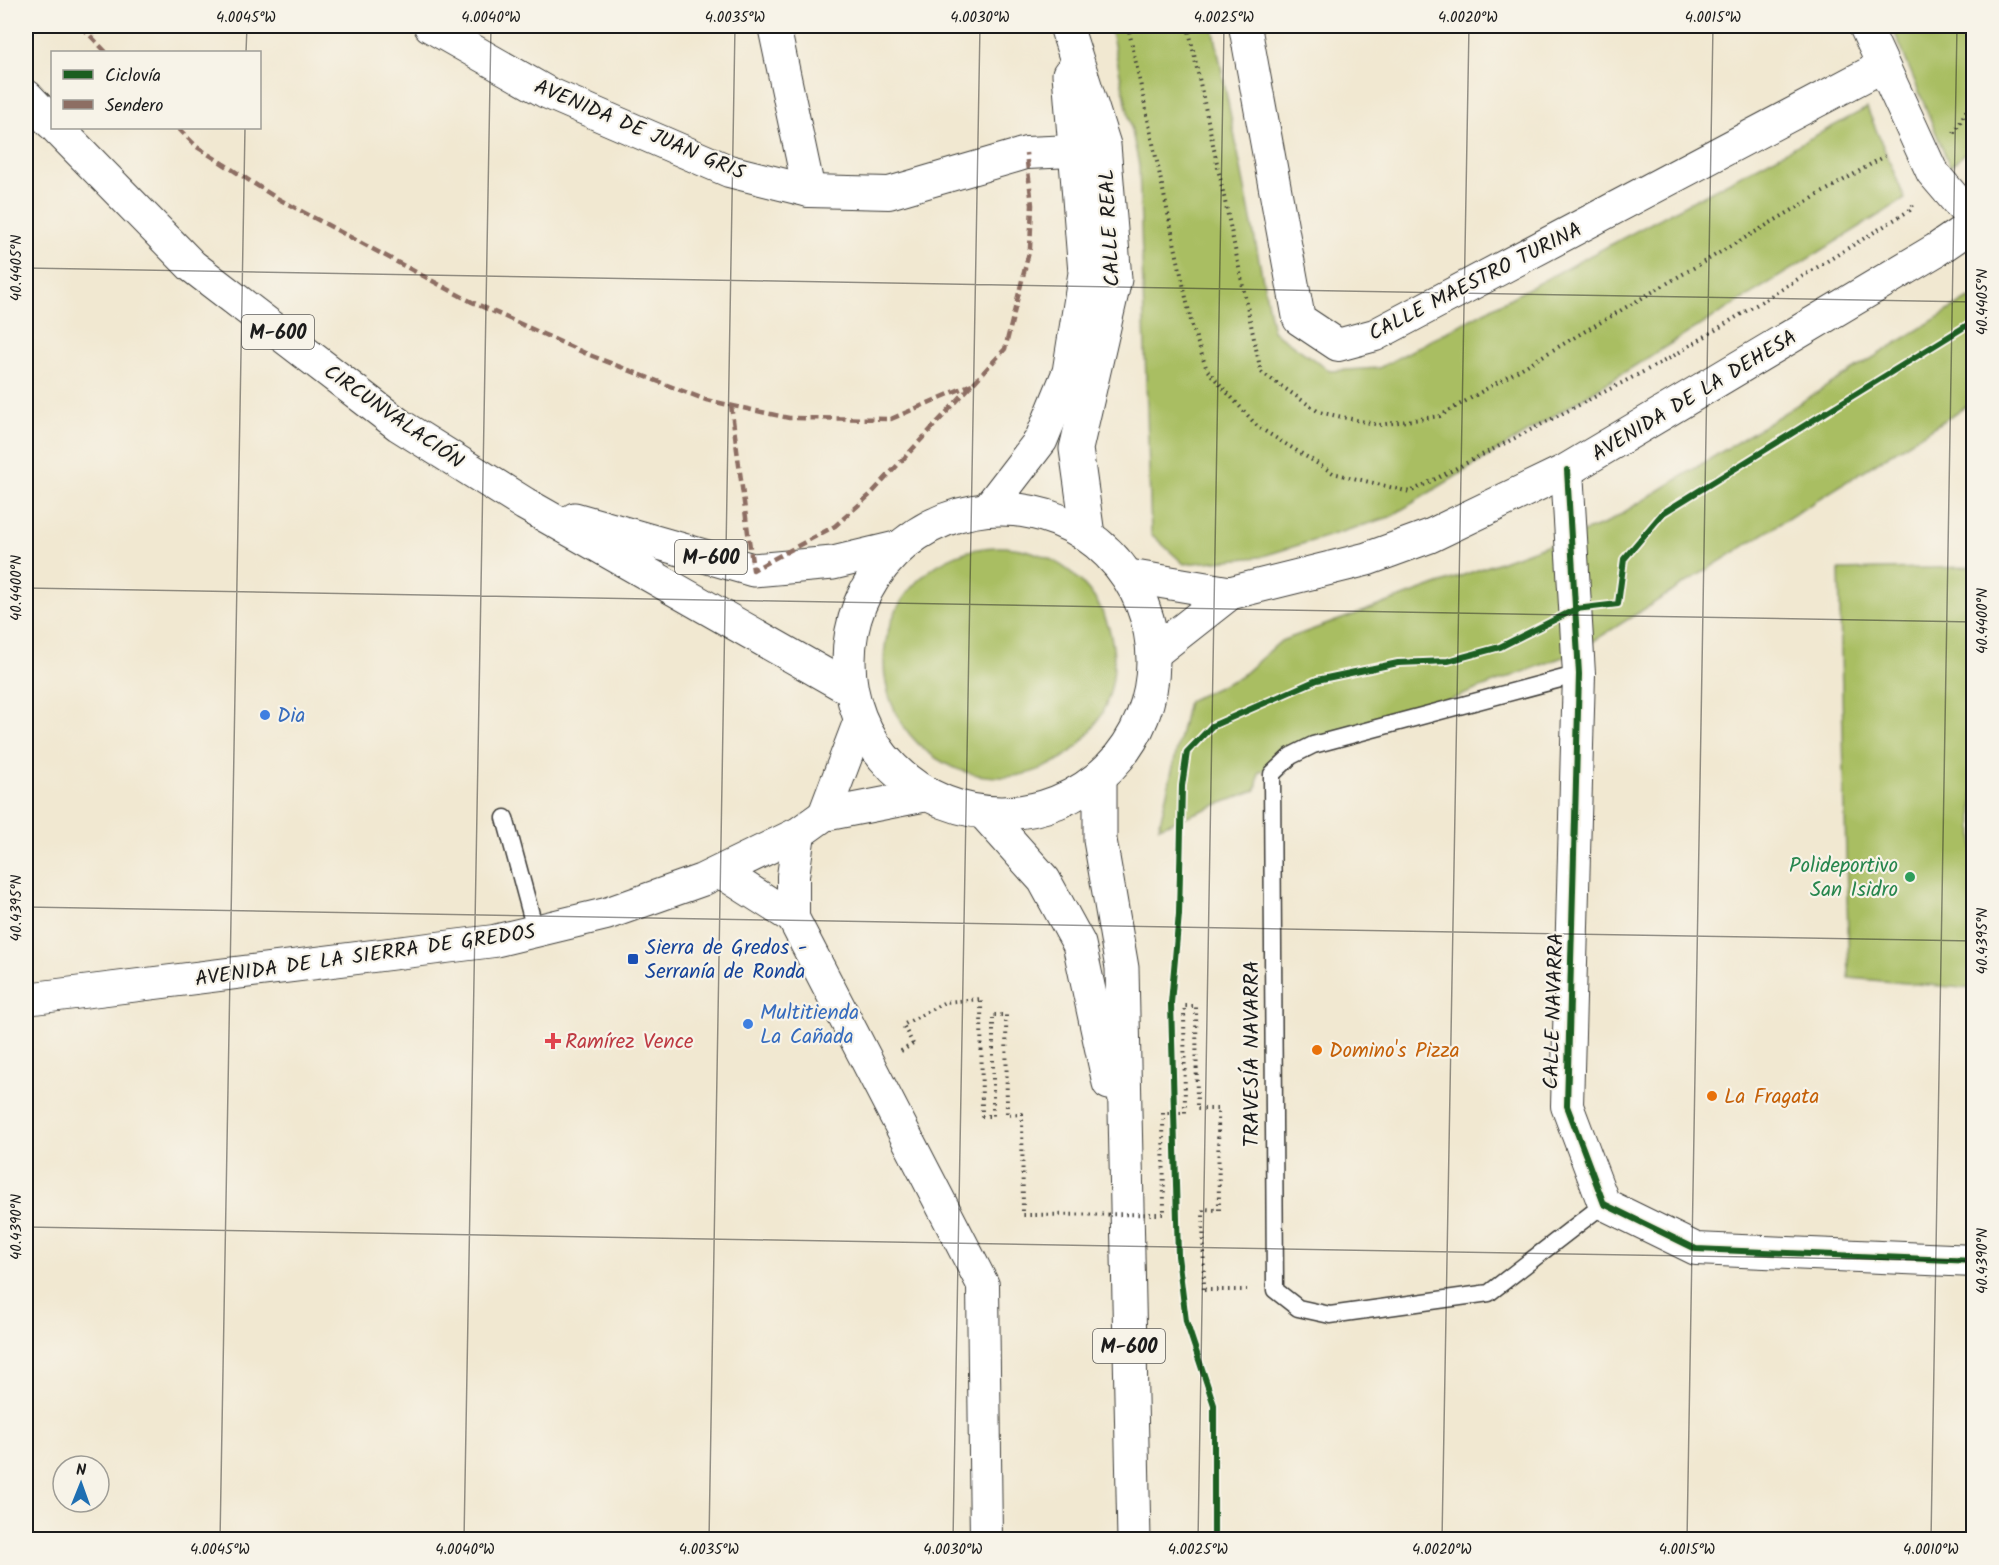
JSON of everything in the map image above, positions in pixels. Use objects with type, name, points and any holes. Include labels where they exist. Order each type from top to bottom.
[{"type":"main road","name":"CALLE REAL","points":[[988,509],[1041,440],[1068,372],[1085,273],[1073,151],[1067,28]]},
{"type":"main road","name":"CALLE REAL","points":[[1067,28],[1104,145],[1115,279],[1076,449],[1088,535]]},
{"type":"main road","points":[[26,96],[51,122]]},
{"type":"main road","name":"CIRCUNVALACIÓN","points":[[58,129],[192,266],[399,425],[525,504]]},
{"type":"main road","name":"AVENIDA DE LA DEHESA","points":[[1129,576],[1230,593],[1367,559],[1430,536],[1567,470],[1936,250],[1974,223]]},
{"type":"main road","name":"M-600","points":[[525,504],[753,570],[833,563],[900,547]]},
{"type":"main road","name":"M-600","points":[[525,504],[850,689]]},
{"type":"main road","name":"M-600","points":[[988,509],[1040,513],[1088,535],[1110,554],[1129,576],[1147,612],[1155,652],[1150,699],[1131,742],[1100,778],[1045,808],[984,813],[954,807],[927,795],[887,763],[860,720],[850,689],[849,649],[856,611],[874,576],[900,547],[927,528],[946,519],[988,509]]},
{"type":"main road","name":"AVENIDA DE LA DEHESA","points":[[1155,652],[1230,593]]},
{"type":"main road","name":"M-600","points":[[1100,778],[1100,840],[1122,968],[1134,1539]]},
{"type":"main road","name":"M-600","points":[[984,813],[1044,880],[1078,944],[1125,1152]]},
{"type":"street","name":"AVENIDA DE JUAN GRIS","points":[[430,26],[546,92],[729,171],[809,191],[889,193],[1026,153],[1073,151]]},
{"type":"street","points":[[774,26],[809,191]]},
{"type":"street","name":"CALLE MAESTRO TURINA","points":[[1245,26],[1299,319],[1338,345],[1375,335],[1883,66]]},
{"type":"street","points":[[1865,26],[1932,172],[1974,223]]},
{"type":"street","name":"CALLE NAVARRA","points":[[1567,470],[1579,674],[1568,1106],[1604,1204]]},
{"type":"street","points":[[860,720],[812,824],[793,876],[793,918],[983,1285],[986,1539]]},
{"type":"street","name":"AVENIDA DE LA SIERRA DE GREDOS","points":[[26,999],[494,941],[536,933],[606,914],[721,872],[812,824],[927,795]]},
{"type":"street","points":[[721,872],[793,918]]},
{"type":"street","points":[[1604,1204],[1696,1249],[1974,1262]]},
{"type":"lane","name":"TRAVESÍA NAVARRA","points":[[1275,1290],[1272,774],[1291,756],[1313,745],[1579,674]]},
{"type":"lane","points":[[506,818],[536,933]]},
{"type":"lane","points":[[1275,1290],[1298,1308],[1330,1315],[1489,1293],[1604,1204]]},
{"type":"path","points":[[913,1044],[903,1025],[945,1002],[981,999],[982,1116],[993,1116],[993,1015],[1006,1015],[1007,1115],[1022,1114],[1023,1215],[1164,1214],[1163,1113],[1185,1113],[1184,1006],[1196,1006],[1197,1109],[1218,1109],[1219,1210],[1203,1209],[1203,1290],[1275,1290]]},
{"type":"path","points":[[1174,1106],[1174,1118]]},
{"type":"green space","points":[[1110,26],[1213,26],[1273,331],[1330,371],[1379,368],[1867,108],[1905,199],[1390,517],[1260,557],[1184,564],[1151,534],[1139,165]]},
{"type":"green space","points":[[1892,26],[1973,26],[1973,146],[1950,167]]},
{"type":"green space","points":[[1969,298],[1973,303],[1973,402],[1576,652],[1259,772],[1256,790],[1159,827],[1188,701],[1240,677],[1281,641],[1605,524]]},
{"type":"green space","points":[[988,547],[1010,547],[1043,555],[1063,566],[1081,580],[1095,598],[1106,618],[1114,651],[1112,684],[1106,706],[1095,726],[1081,744],[1063,758],[1043,769],[1010,777],[988,777],[955,769],[935,758],[917,744],[903,726],[892,706],[884,673],[884,651],[892,618],[903,598],[917,580],[935,566],[955,555]]},
{"type":"green space","name":"Polideportivo San Isidro","points":[[1973,567],[1973,989],[1849,978],[1839,570]]},
{"type":"marked path","points":[[81,26],[105,51]]},
{"type":"marked path","points":[[179,129],[197,147],[275,197],[472,302],[587,354],[706,400],[789,418],[891,419],[972,384]]},
{"type":"marked path","points":[[731,405],[753,570],[835,526],[870,495],[1005,349],[1030,248],[1032,205],[1026,153]]},
{"type":"cycle path","points":[[1214,1537],[1214,1405],[1186,1321],[1178,1256],[1171,1003],[1179,914],[1182,786],[1187,752],[1212,726],[1317,680],[1398,663],[1448,661],[1500,647],[1576,609],[1618,604],[1624,559],[1663,513],[1974,321]]},
{"type":"cycle path","points":[[1567,470],[1579,674],[1567,1106],[1604,1204],[1696,1249],[1974,1261]]},
{"type":"place","name":"Dia","points":[[265,715]]},
{"type":"place","name":"Polideportivo San Isidro","points":[[1910,877]]},
{"type":"place","name":"Sierra de Gredos - Serranía de Ronda","points":[[633,959]]},
{"type":"place","name":"Multitienda La Cañada","points":[[748,1024]]},
{"type":"place","name":"Ramírez Vence","points":[[553,1041]]},
{"type":"place","name":"Domino's Pizza","points":[[1317,1050]]},
{"type":"place","name":"La Fragata","points":[[1712,1096]]}]
